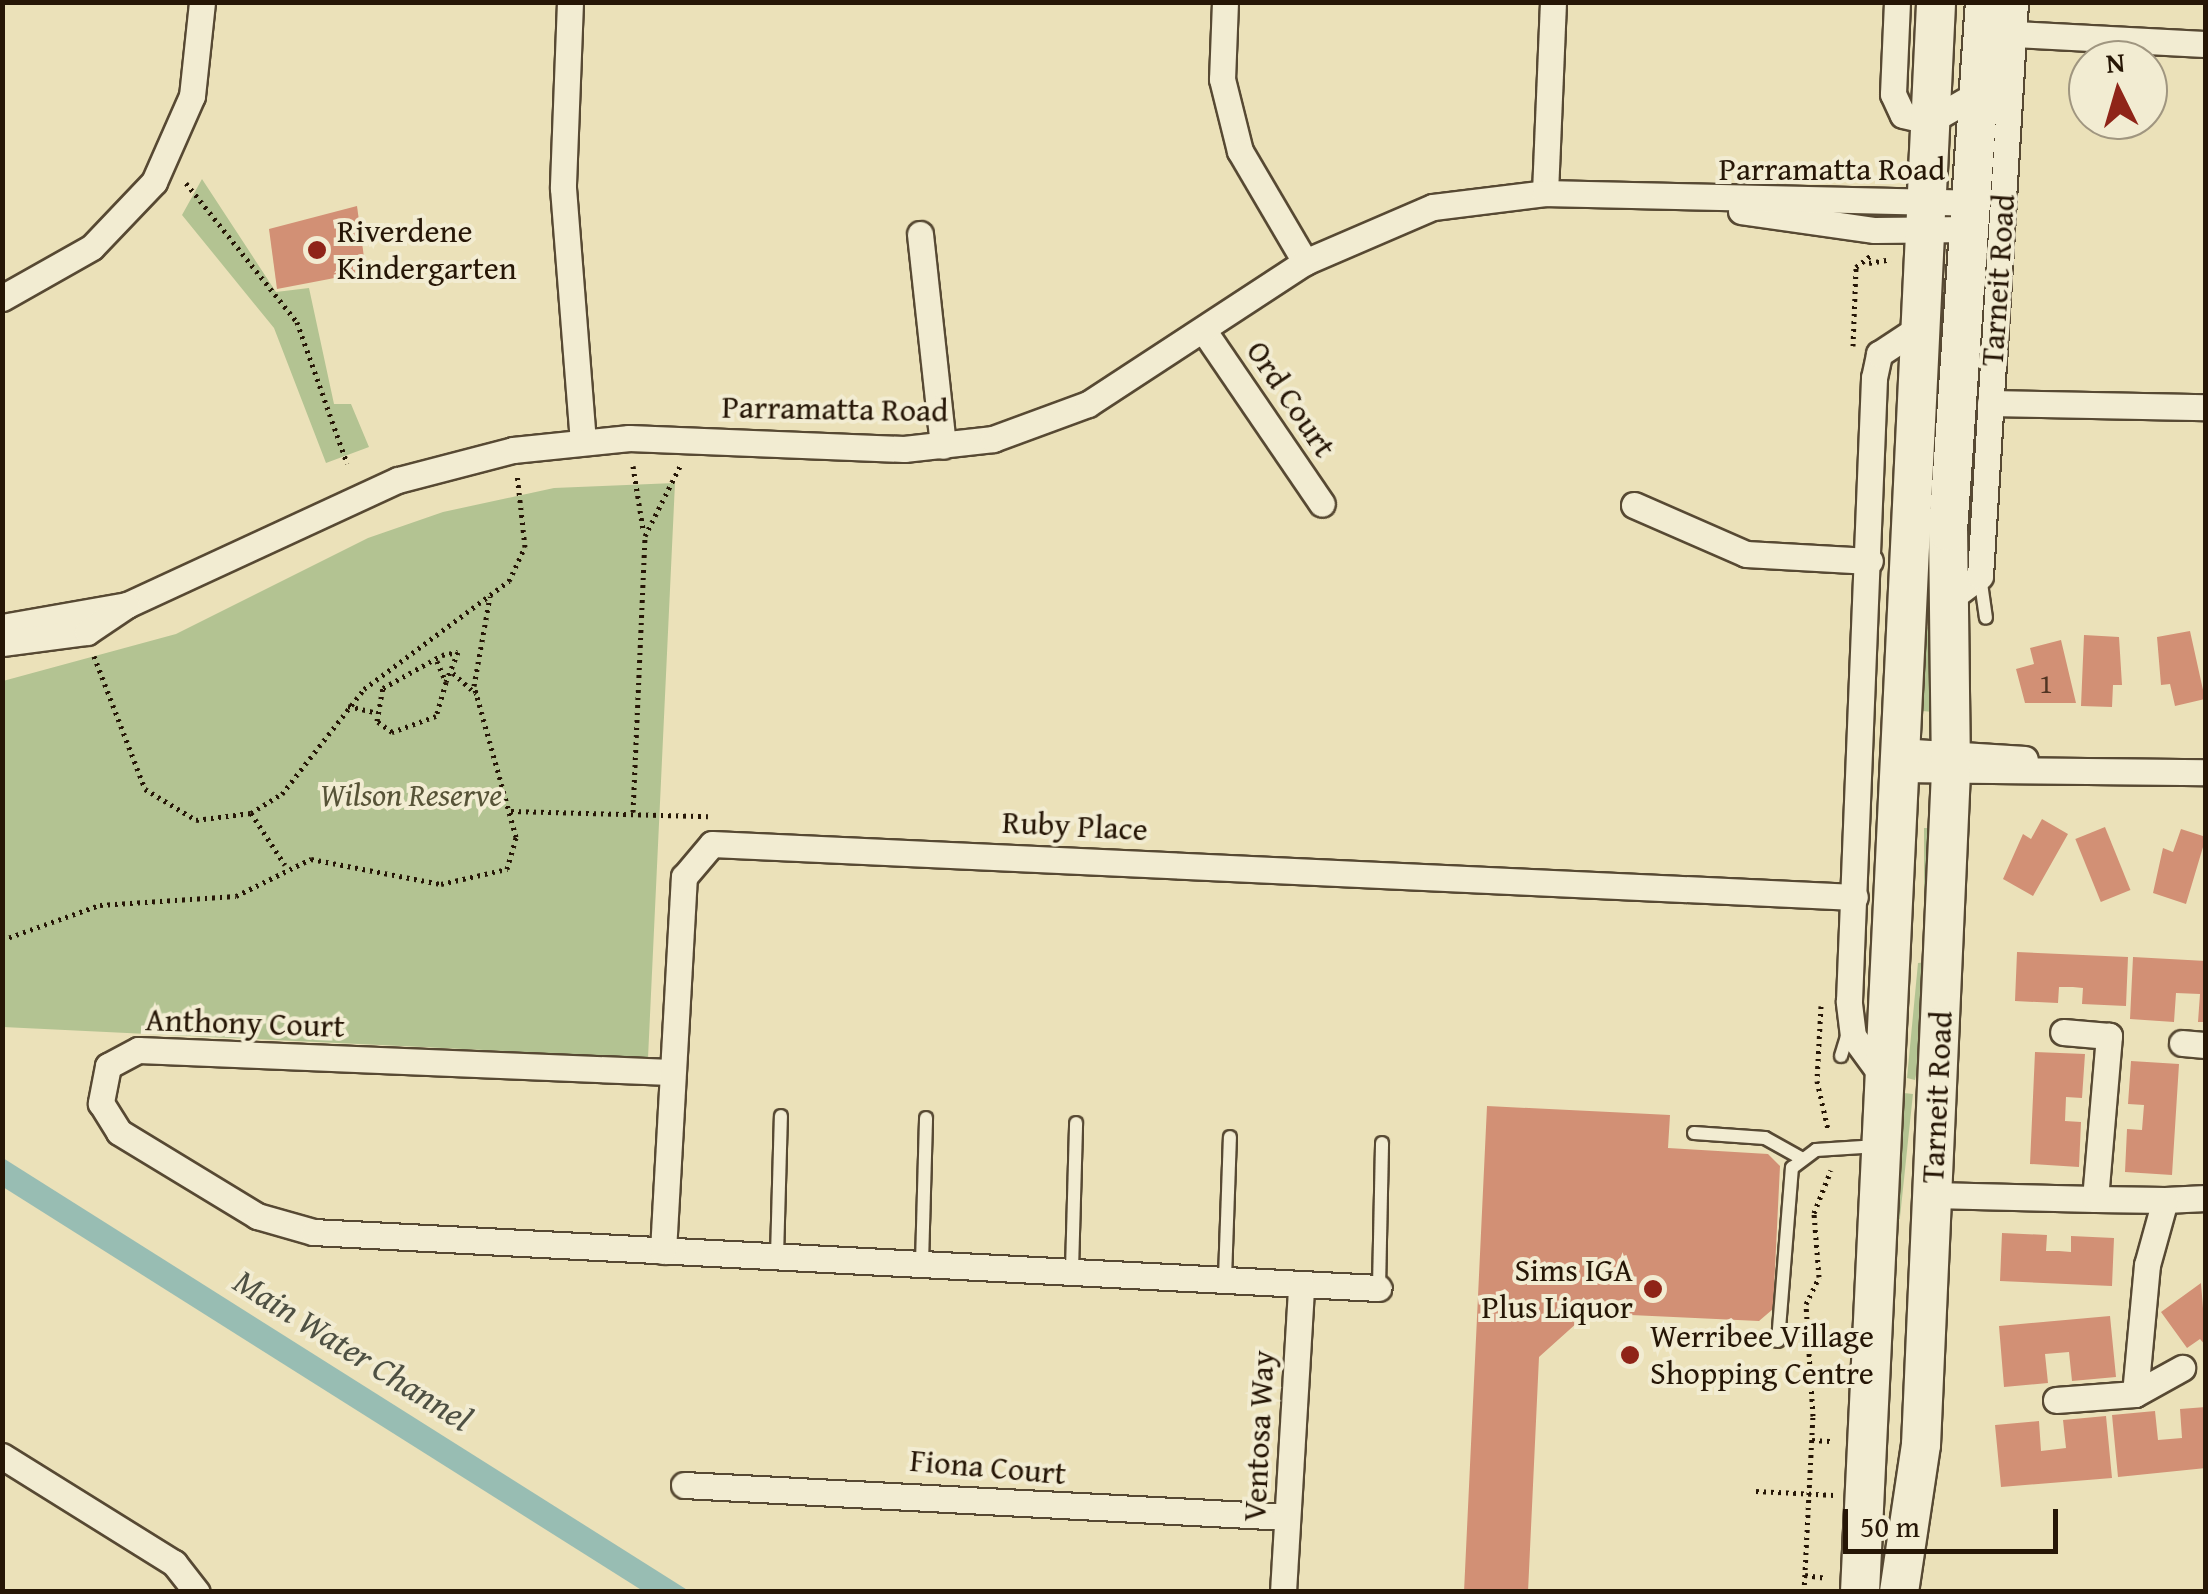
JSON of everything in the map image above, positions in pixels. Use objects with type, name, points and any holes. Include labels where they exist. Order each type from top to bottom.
[{"type":"main road","name":"Tarneit Road","points":[[1860,1592],[1868,1344],[1936,2]]},
{"type":"main road","name":"Tarneit Road","points":[[1899,1592],[1914,1522],[1925,1351],[1951,761],[1947,601],[1985,2]]},
{"type":"main road","points":[[1873,1260],[1929,1264]]},
{"type":"main road","points":[[1868,1344],[1925,1351]]},
{"type":"street","points":[[2,298],[92,248],[154,182],[192,96],[202,2]]},
{"type":"street","points":[[570,2],[562,188],[583,440]]},
{"type":"street","points":[[1225,2],[1222,79],[1240,151],[1305,262]]},
{"type":"street","points":[[1545,194],[1553,2]]},
{"type":"street","points":[[1897,2],[1893,94],[1903,115],[1930,121],[1977,94]]},
{"type":"street","name":"Tarneit Road","points":[[1980,576],[2015,2]]},
{"type":"street","points":[[2013,34],[2206,44]]},
{"type":"street","name":"Parramatta Road","points":[[2,643],[87,632],[128,605],[366,493],[513,450],[629,438],[943,446],[1088,404],[1305,262],[1433,206],[1545,194],[1971,216]]},
{"type":"street","points":[[920,234],[943,446]]},
{"type":"street","points":[[1850,1027],[1876,362],[1920,328]]},
{"type":"street","name":"Ord Court","points":[[1204,331],[1322,504]]},
{"type":"street","points":[[1990,403],[2206,406]]},
{"type":"street","points":[[1634,505],[1746,554],[1870,561]]},
{"type":"street","points":[[1947,601],[1980,576]]},
{"type":"street","name":"Parramatta Road","points":[[2,627],[128,605]]},
{"type":"street","points":[[1897,760],[2206,772]]},
{"type":"street","name":"Ruby Place","points":[[663,1251],[670,1072],[684,877],[696,853],[718,843],[1855,898]]},
{"type":"street","name":"Tarneit Road","points":[[1850,1027],[1883,1077]]},
{"type":"street","points":[[2063,1032],[2109,1036],[2107,1143],[2095,1199]]},
{"type":"street","name":"Anthony Court","points":[[663,1251],[275,1224],[112,1128],[101,1096],[114,1059],[138,1050],[670,1072]]},
{"type":"street","points":[[1933,1195],[2206,1198]]},
{"type":"street","points":[[2135,1394],[2147,1265],[2165,1200]]},
{"type":"street","points":[[663,1251],[1379,1288]]},
{"type":"street","name":"Ventosa Way","points":[[1283,1592],[1301,1285]]},
{"type":"street","points":[[2056,1400],[2135,1394],[2182,1368]]},
{"type":"street","points":[[2,1456],[174,1563],[197,1592]]},
{"type":"street","name":"Fiona Court","points":[[684,1484],[1286,1518]]},
{"type":"lane","points":[[1980,576],[1986,618]]},
{"type":"lane","points":[[1840,1056],[1850,1027]]},
{"type":"lane","points":[[777,1256],[781,1116]]},
{"type":"lane","points":[[922,1263],[926,1118]]},
{"type":"lane","points":[[1072,1270],[1076,1123]]},
{"type":"lane","points":[[1694,1133],[1765,1138],[1801,1158]]},
{"type":"lane","points":[[1225,1278],[1230,1137]]},
{"type":"lane","points":[[1379,1288],[1382,1143]]},
{"type":"lane","points":[[1778,1341],[1785,1188],[1801,1158],[1831,1146],[1880,1146]]},
{"type":"path","points":[[186,183],[297,322],[347,463]]},
{"type":"path","points":[[629,438],[644,536],[633,812]]},
{"type":"path","points":[[644,536],[658,497],[701,440]]},
{"type":"path","points":[[87,632],[146,790],[196,820],[251,813],[282,794],[348,706],[510,581],[525,547],[513,450]]},
{"type":"path","points":[[2,940],[100,905],[236,896],[286,866],[338,859],[441,884],[506,869],[516,837],[477,694],[476,648],[490,596]]},
{"type":"path","points":[[348,706],[374,712],[384,730],[402,730],[436,716],[458,652],[394,680],[374,712]]},
{"type":"path","points":[[437,661],[446,682]]},
{"type":"path","points":[[453,673],[467,694],[477,694]]},
{"type":"path","points":[[251,813],[286,866]]},
{"type":"green space","points":[[202,179],[276,292],[309,288],[334,404],[351,404],[369,447],[326,463],[274,328],[182,215]]},
{"type":"green space","name":"Wilson Reserve","points":[[675,483],[648,1058],[3,1027],[3,681],[176,634],[368,538],[443,512],[554,488]]},
{"type":"green space","points":[[1931,627],[1932,712],[1914,710],[1919,628]]},
{"type":"green space","points":[[1924,828],[1934,828],[1934,951],[1924,951]]},
{"type":"green space","points":[[1928,962],[1915,1080],[1907,1078],[1918,963]]},
{"type":"green space","points":[[1904,1093],[1913,1094],[1900,1219],[1891,1218]]},
{"type":"water","points":[[2,1158],[689,1591],[643,1591],[3,1187]]},
{"type":"building","name":"Riverdene Kindergarten","points":[[357,206],[366,272],[277,289],[269,229]]},
{"type":"building","points":[[2190,631],[2205,699],[2175,706],[2170,684],[2161,685],[2157,637]]},
{"type":"building","points":[[2084,635],[2119,637],[2122,685],[2113,685],[2112,707],[2081,706]]},
{"type":"building","points":[[2061,640],[2076,703],[2025,703],[2016,669],[2034,664],[2030,648]]},
{"type":"building","points":[[2042,819],[2068,834],[2033,896],[2003,879],[2023,834],[2031,839]]},
{"type":"building","points":[[2105,827],[2130,890],[2101,902],[2075,839]]},
{"type":"building","points":[[2181,829],[2206,837],[2186,904],[2153,893],[2163,848],[2173,852]]},
{"type":"building","points":[[2017,952],[2128,957],[2126,1006],[2082,1004],[2083,988],[2073,987],[2059,987],[2058,1003],[2015,1001]]},
{"type":"building","points":[[2133,957],[2206,961],[2206,1022],[2198,1022],[2200,994],[2176,993],[2174,1022],[2130,1019]]},
{"type":"building","points":[[2035,1052],[2085,1054],[2082,1098],[2066,1097],[2065,1121],[2081,1122],[2079,1167],[2030,1164]]},
{"type":"building","points":[[2131,1061],[2179,1064],[2172,1175],[2125,1172],[2127,1129],[2142,1130],[2144,1105],[2128,1104]]},
{"type":"building","points":[[1487,1106],[1670,1115],[1668,1148],[1768,1154],[1780,1166],[1773,1309],[1759,1321],[1588,1313],[1539,1357],[1528,1592],[1464,1592]]},
{"type":"building","points":[[2002,1233],[2047,1235],[2046,1251],[2071,1252],[2071,1236],[2114,1238],[2112,1286],[2000,1281]]},
{"type":"building","points":[[2201,1283],[2206,1346],[2200,1339],[2187,1348],[2161,1312]]},
{"type":"building","points":[[2110,1316],[2116,1377],[2072,1381],[2069,1352],[2045,1354],[2048,1383],[2004,1387],[1999,1326]]},
{"type":"building","points":[[2206,1407],[2206,1468],[2118,1477],[2112,1415],[2155,1411],[2158,1440],[2182,1438],[2180,1409]]},
{"type":"building","points":[[2106,1416],[2112,1478],[2001,1487],[1995,1425],[2039,1421],[2041,1451],[2066,1448],[2063,1420]]},
{"type":"place","name":"Riverdene Kindergarten","points":[[317,250]]},
{"type":"place","name":"Sims IGA Plus Liquor","points":[[1653,1289]]},
{"type":"place","name":"Werribee Village Shopping Centre","points":[[1630,1355]]},
{"type":"water label","name":"Main Water Channel","points":[[353,1350]]}]
